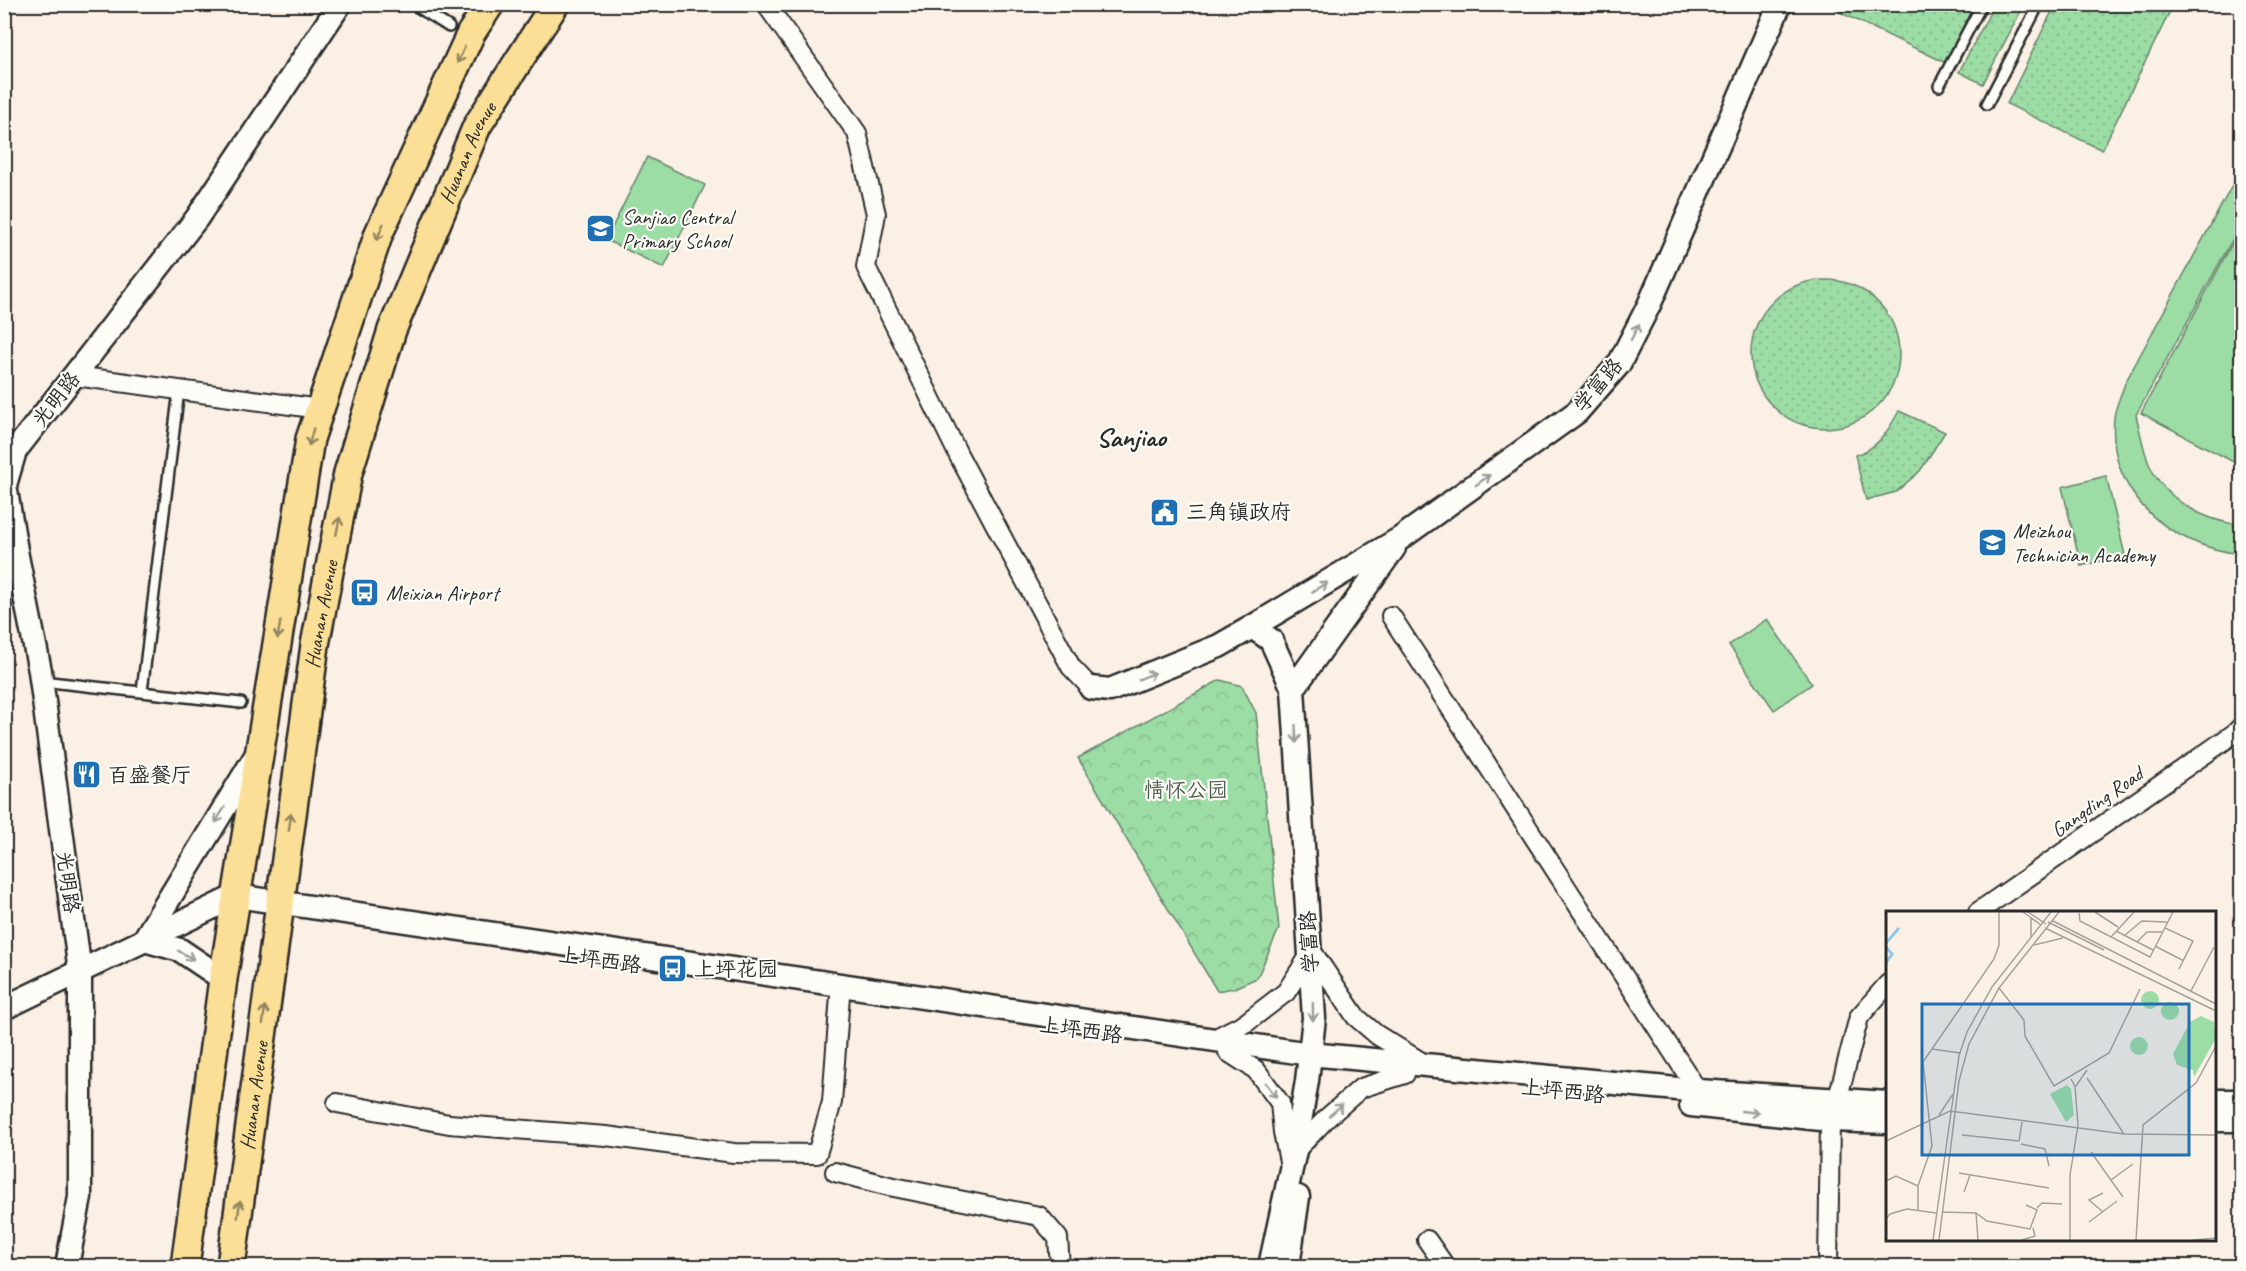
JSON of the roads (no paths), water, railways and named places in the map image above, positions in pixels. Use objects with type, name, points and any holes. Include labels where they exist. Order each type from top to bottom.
[{"type":"main road","name":"Huanan Avenue","points":[[185,1266],[223,979],[310,439],[379,233],[471,33],[490,4]]},
{"type":"main road","name":"Huanan Avenue","points":[[231,1266],[315,645],[348,473],[392,330],[477,126],[555,4]]},
{"type":"main road","points":[[270,686],[308,693]]},
{"type":"street","name":"光明路","points":[[67,1266],[80,1197],[80,972],[41,681],[5,485],[15,451],[197,218],[340,4]]},
{"type":"street","points":[[766,4],[857,133],[876,214],[866,267],[959,456],[1071,667],[1091,688]]},
{"type":"street","name":"学富路","points":[[1091,688],[1110,690],[1219,646],[1401,538],[1577,412],[1619,364],[1649,304],[1780,4]]},
{"type":"street","points":[[75,376],[320,409]]},
{"type":"street","points":[[1293,689],[1401,538]]},
{"type":"street","points":[[1391,616],[1698,1091]]},
{"type":"street","name":"学富路","points":[[1252,627],[1271,640],[1293,689],[1314,1018],[1314,1059],[1288,1266]]},
{"type":"street","name":"Gangding Road","points":[[1978,911],[2235,733],[2241,726]]},
{"type":"street","points":[[144,940],[261,747]]},
{"type":"street","points":[[4,1008],[236,896],[278,909]]},
{"type":"street","name":"上坪西路","points":[[278,909],[840,995],[1221,1045]]},
{"type":"street","name":"上坪西路","points":[[278,909],[1314,1059],[1833,1111],[1886,1103]]},
{"type":"street","points":[[144,940],[180,950],[223,979]]},
{"type":"street","points":[[1310,951],[1356,1017],[1414,1069],[1361,1088],[1328,1117],[1293,1159],[1283,1132],[1280,1103],[1256,1070],[1221,1045],[1286,992],[1310,951]]},
{"type":"street","points":[[1828,1266],[1833,1111],[1859,1017],[1886,985]]},
{"type":"street","points":[[337,1102],[449,1124],[606,1136],[734,1153],[817,1154],[832,1102],[840,995]]},
{"type":"street","name":"学富路","points":[[1270,1266],[1307,1081],[1314,1059]]},
{"type":"street","name":"上坪西路","points":[[1414,1069],[1698,1091],[1833,1111],[1886,1122]]},
{"type":"street","points":[[2216,1101],[2241,1101]]},
{"type":"street","points":[[2216,1120],[2241,1120]]},
{"type":"street","points":[[835,1172],[889,1186],[1039,1216],[1058,1238],[1060,1266]]},
{"type":"street","points":[[1427,1240],[1445,1266]]},
{"type":"lane","points":[[413,4],[449,27]]},
{"type":"lane","points":[[1939,86],[1982,4]]},
{"type":"lane","points":[[1986,104],[2039,4]]},
{"type":"lane","points":[[142,691],[179,390]]},
{"type":"lane","points":[[41,681],[241,703]]},
{"type":"place","name":"Sanjiao Central Primary School","points":[[601,229]]},
{"type":"place","name":"三角镇政府","points":[[1165,512]]},
{"type":"place","name":"Meizhou Technician Academy","points":[[1992,543]]},
{"type":"place","name":"Meixian Airport","points":[[365,593]]},
{"type":"place","name":"百盛餐厅","points":[[87,775]]},
{"type":"place","name":"上坪花园","points":[[673,969]]},
{"type":"district","name":"Sanjiao","points":[[1131,437]]},
{"type":"park label","name":"情怀公园","points":[[1186,790]]}]
